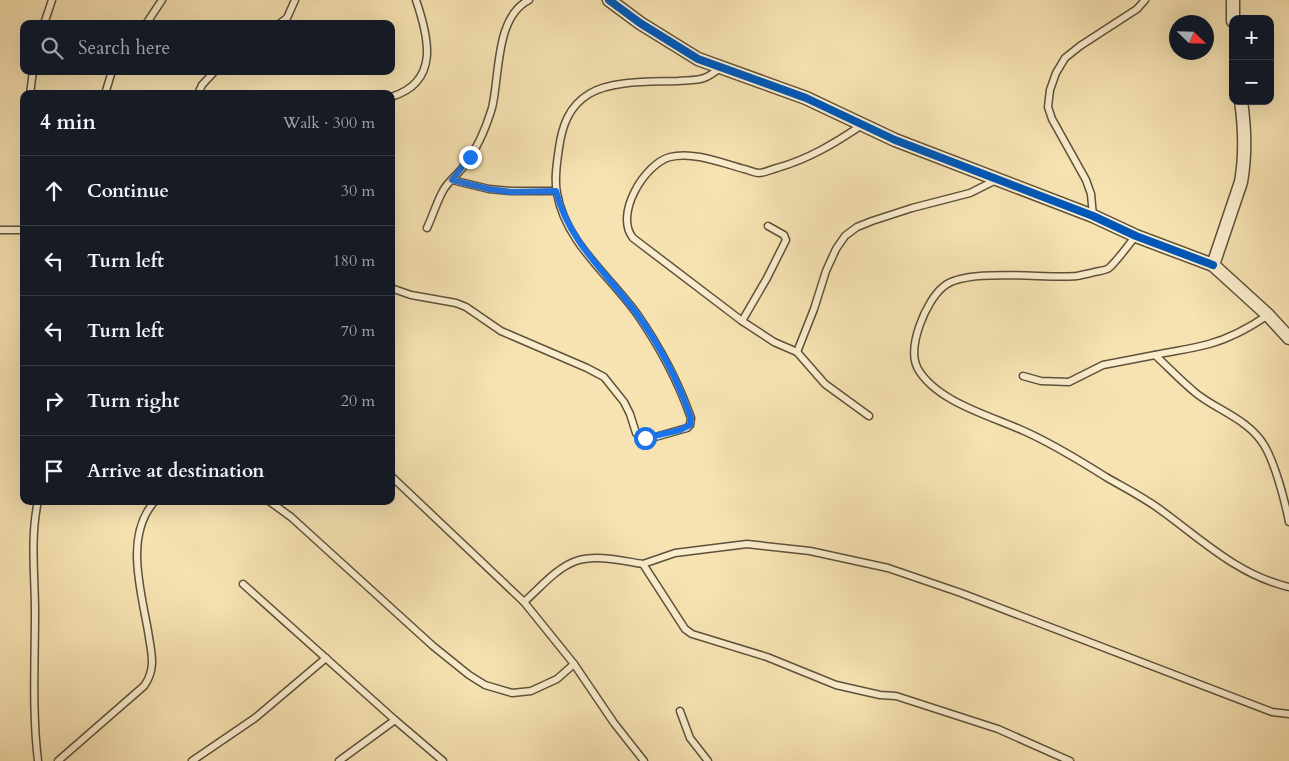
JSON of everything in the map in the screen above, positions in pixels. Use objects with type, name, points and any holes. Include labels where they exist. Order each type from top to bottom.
[{"type":"street","points":[[609,0],[640,24],[698,59],[806,98],[895,140],[1214,265],[1268,315],[1289,338]]},
{"type":"street","points":[[1233,0],[1233,15]]},
{"type":"street","points":[[1214,265],[1238,191],[1243,169],[1245,127],[1242,105]]},
{"type":"lane","points":[[45,20],[52,0]]},
{"type":"lane","points":[[149,20],[162,0]]},
{"type":"lane","points":[[284,20],[295,0]]},
{"type":"lane","points":[[395,95],[415,84],[421,76],[428,58],[425,29],[416,0]]},
{"type":"lane","points":[[427,228],[441,196],[476,148],[485,129],[492,109],[497,85],[501,47],[509,22],[518,6],[529,0]]},
{"type":"lane","points":[[1092,216],[1091,194],[1086,180],[1052,120],[1048,107],[1050,90],[1056,73],[1065,58],[1137,9],[1144,0]]},
{"type":"lane","points":[[395,289],[466,307],[501,331],[604,377],[624,402],[636,433],[640,437],[648,439],[687,428],[691,418],[673,373],[637,314],[587,255],[561,211],[556,191],[557,161],[562,130],[567,116],[577,103],[588,94],[611,86],[642,82],[703,79],[720,68]]},
{"type":"lane","points":[[31,90],[32,75]]},
{"type":"lane","points":[[106,90],[111,75]]},
{"type":"lane","points":[[200,90],[211,75]]},
{"type":"lane","points":[[863,124],[828,148],[808,158],[760,173],[685,155],[669,157],[658,162],[643,176],[636,188],[627,225],[630,234],[742,321],[774,342],[796,352],[825,384],[869,416]]},
{"type":"lane","points":[[452,180],[511,192],[556,191]]},
{"type":"lane","points":[[796,352],[814,309],[826,271],[836,248],[845,236],[857,227],[872,221],[912,208],[970,193],[997,180]]},
{"type":"lane","points":[[742,321],[786,240],[784,235],[768,226]]},
{"type":"lane","points":[[0,230],[20,230]]},
{"type":"lane","points":[[1136,236],[1108,269],[1076,276],[980,276],[952,281],[944,285],[934,295],[920,324],[915,361],[924,377],[946,395],[972,409],[1059,447],[1158,508],[1217,553],[1243,570],[1289,588]]},
{"type":"lane","points":[[1022,376],[1041,381],[1069,382],[1103,365],[1207,345],[1246,330],[1268,315]]},
{"type":"lane","points":[[1155,355],[1198,394],[1248,426],[1264,445],[1276,473],[1289,522]]},
{"type":"lane","points":[[395,480],[524,602],[574,664],[614,723],[644,761]]},
{"type":"lane","points":[[37,505],[33,533],[34,660],[38,761]]},
{"type":"lane","points":[[58,761],[139,691],[150,677],[153,656],[137,557],[138,540],[142,524],[152,505]]},
{"type":"lane","points":[[274,505],[291,517],[433,646],[469,675],[485,685],[512,693],[531,691],[557,679],[574,664]]},
{"type":"lane","points":[[524,602],[564,568],[577,561],[595,558],[643,564],[675,553],[747,544],[810,551],[888,568],[960,593],[1272,712],[1289,714]]},
{"type":"lane","points":[[643,564],[685,629],[692,634],[767,658],[836,685],[880,695],[896,696],[998,729],[1070,761]]},
{"type":"lane","points":[[243,584],[443,761]]},
{"type":"lane","points":[[192,761],[255,718],[326,658]]},
{"type":"lane","points":[[680,710],[690,738],[708,761]]},
{"type":"lane","points":[[339,761],[395,720]]},
{"type":"cycle path","points":[[609,0],[640,23],[698,59],[806,98],[895,140],[1093,216],[1136,236],[1213,265]]},
{"type":"route","points":[[470,157],[452,180],[511,192],[556,191],[561,211],[575,237],[587,255],[637,314],[673,373],[691,418],[690,425],[687,428],[648,439],[645,438]]}]
